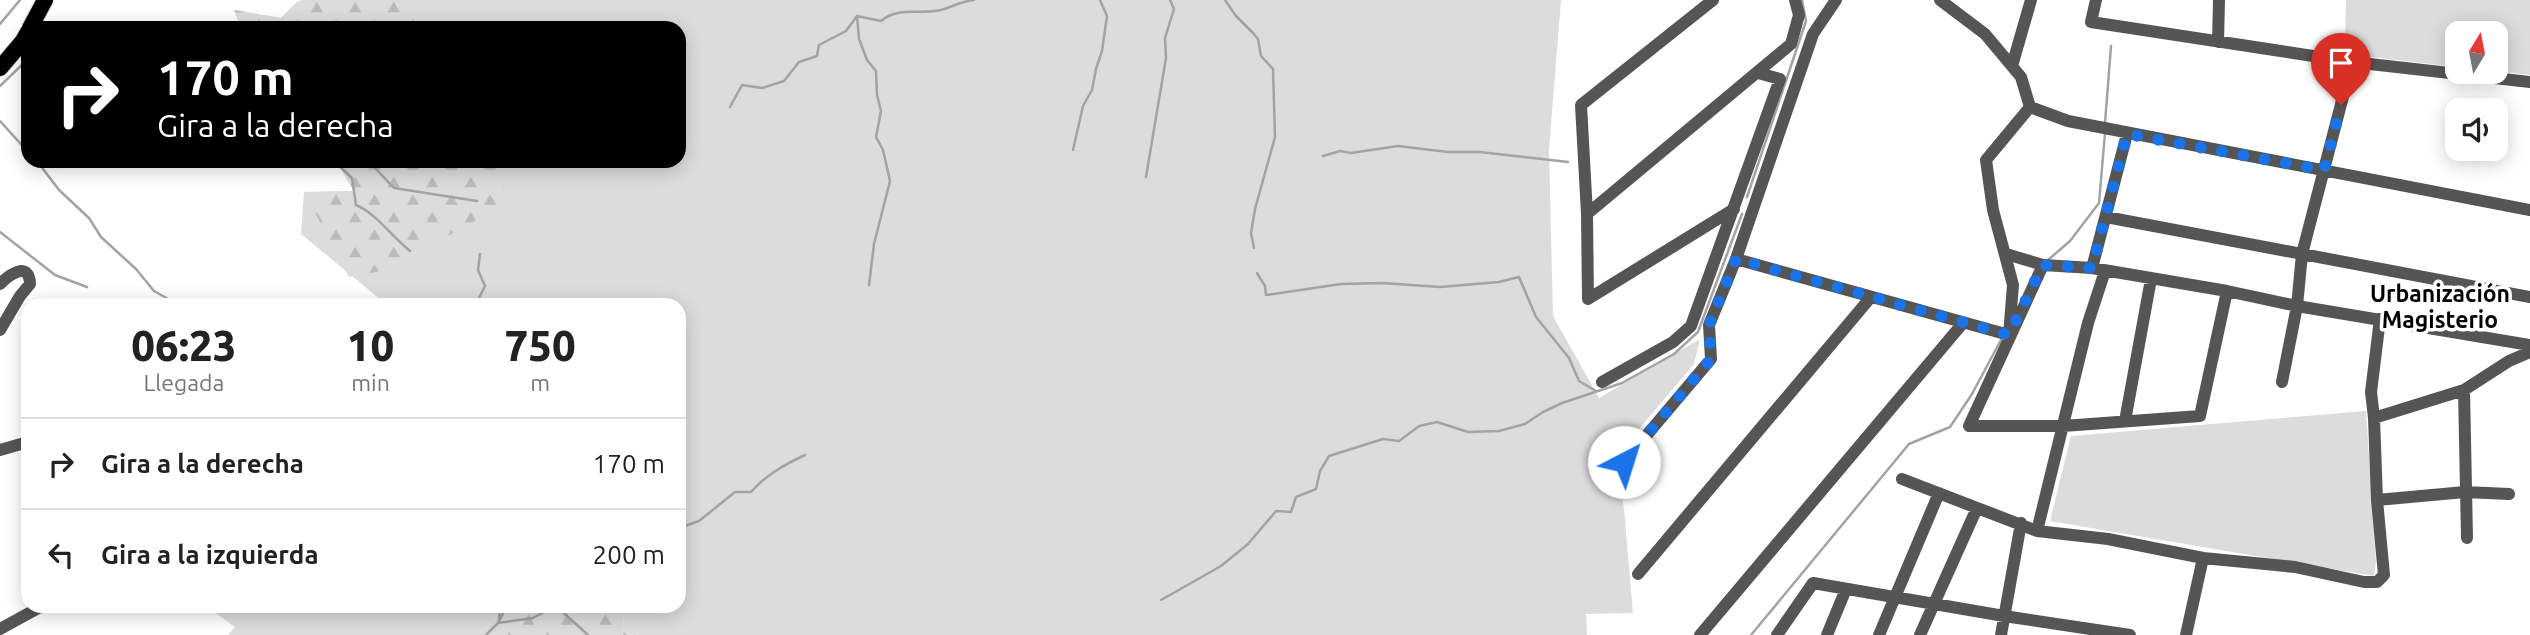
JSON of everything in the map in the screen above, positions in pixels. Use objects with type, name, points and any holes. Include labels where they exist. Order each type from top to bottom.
[{"type":"main road","points":[[34,21],[45,0]]},
{"type":"main road","points":[[0,68],[21,43]]},
{"type":"street","points":[[1713,0],[1581,105],[1588,299],[1733,209],[1753,203]]},
{"type":"street","points":[[1587,214],[1791,44],[1800,15],[1795,0]]},
{"type":"street","points":[[1624,462],[1711,359],[1709,325],[1736,259],[1813,34],[1836,0]]},
{"type":"street","points":[[1940,0],[1985,34],[2012,66],[2021,77],[2030,107]]},
{"type":"street","points":[[2012,66],[2031,0]]},
{"type":"street","points":[[2096,0],[2091,22],[2352,62],[2530,82]]},
{"type":"street","points":[[2218,41],[2219,0]]},
{"type":"street","points":[[2282,382],[2297,306],[2302,254],[2352,62]]},
{"type":"street","points":[[1602,382],[1673,342],[1692,326],[1780,79],[1758,73]]},
{"type":"street","points":[[2030,107],[2068,121],[2127,134],[2530,209]]},
{"type":"street","points":[[2009,335],[2013,285],[1993,210],[1986,160],[2030,107]]},
{"type":"street","points":[[2037,531],[2088,323],[2106,217],[2127,134]]},
{"type":"street","points":[[2106,217],[2530,297]]},
{"type":"street","points":[[2006,254],[2043,265],[2099,269],[2530,345]]},
{"type":"street","points":[[1736,259],[2009,335]]},
{"type":"street","points":[[2043,265],[1969,426],[2063,426],[2200,416],[2227,291]]},
{"type":"street","points":[[0,284],[12,273],[19,271],[30,278],[30,284],[0,330]]},
{"type":"street","points":[[2125,421],[2151,279]]},
{"type":"street","points":[[1638,574],[1871,298]]},
{"type":"street","points":[[1902,479],[2037,531],[2108,539],[2203,558],[2295,567],[2364,582],[2377,582],[2384,575],[2371,392],[2380,319]]},
{"type":"street","points":[[1700,635],[1963,323]]},
{"type":"street","points":[[2374,418],[2464,390],[2510,361],[2530,352]]},
{"type":"street","points":[[2464,390],[2467,538]]},
{"type":"street","points":[[0,450],[21,444]]},
{"type":"street","points":[[2377,500],[2465,492],[2509,494]]},
{"type":"street","points":[[1879,635],[1939,493]]},
{"type":"street","points":[[1920,635],[1977,508]]},
{"type":"street","points":[[2001,635],[2021,523]]},
{"type":"street","points":[[2186,635],[2203,558]]},
{"type":"street","points":[[1777,635],[1813,583],[2130,635]]},
{"type":"street","points":[[1827,635],[1846,589]]},
{"type":"street","points":[[2,623],[26,613]]},
{"type":"green space","points":[[415,0],[436,21],[238,21],[234,10],[281,18],[297,2]]},
{"type":"green space","points":[[1561,0],[1549,150],[1553,316],[1599,398],[1700,339],[1694,364],[1616,456],[1624,509],[1633,613],[1586,614],[1587,635],[639,635],[624,632],[623,613],[686,613],[686,298],[379,298],[301,234],[304,192],[354,191],[340,168],[686,168],[686,21],[238,21],[234,10],[281,18],[297,2]]},
{"type":"green space","points":[[2346,0],[2530,0],[2530,75],[2508,72],[2508,21],[2445,21],[2445,66],[2345,54]]},
{"type":"green space","points":[[340,168],[509,168],[500,207],[386,270],[349,277],[304,192],[354,191]]},
{"type":"green space","points":[[2366,411],[2376,562],[2374,576],[2050,521],[2071,436]]},
{"type":"green space","points":[[215,613],[504,613],[499,623],[508,635],[228,635],[235,627]]},
{"type":"green space","points":[[503,613],[623,613],[624,632],[639,635],[508,635],[498,623]]},
{"type":"waterway","points":[[0,24],[20,0]]},
{"type":"waterway","points":[[730,107],[742,85],[762,88],[784,81],[799,62],[817,56],[819,45],[846,31],[857,16],[881,21],[902,12],[941,10],[974,0]]},
{"type":"waterway","points":[[1073,150],[1083,106],[1092,90],[1102,51],[1107,16],[1100,0]]},
{"type":"waterway","points":[[1146,177],[1166,58],[1165,38],[1174,9],[1170,0]]},
{"type":"waterway","points":[[1225,0],[1258,39],[1261,56],[1273,69],[1275,137],[1255,209],[1251,233],[1254,248]]},
{"type":"waterway","points":[[1747,197],[1806,21],[1802,0]]},
{"type":"waterway","points":[[857,16],[859,39],[867,60],[876,71],[881,111],[876,137],[883,150],[890,181],[874,244],[869,285]]},
{"type":"waterway","points":[[2105,123],[2111,46]]},
{"type":"waterway","points":[[0,86],[21,66]]},
{"type":"waterway","points":[[0,121],[21,144]]},
{"type":"waterway","points":[[2048,260],[2070,241],[2099,203],[2105,133]]},
{"type":"waterway","points":[[1323,156],[1340,151],[1351,153],[1398,146],[1568,162]]},
{"type":"waterway","points":[[42,168],[59,190],[89,218],[101,237],[136,269],[154,291],[166,298]]},
{"type":"waterway","points":[[341,168],[352,178],[356,205],[377,220],[410,251]]},
{"type":"waterway","points":[[375,168],[394,188],[477,201]]},
{"type":"waterway","points":[[1161,600],[1221,566],[1248,544],[1276,511],[1291,512],[1296,497],[1316,489],[1320,471],[1329,456],[1383,439],[1399,441],[1419,426],[1437,422],[1468,432],[1499,431],[1525,424],[1562,403],[1622,383],[1674,354],[1698,332],[1742,214]]},
{"type":"waterway","points":[[0,232],[55,275],[87,287]]},
{"type":"waterway","points":[[479,298],[485,286],[478,270],[480,254]]},
{"type":"waterway","points":[[1257,273],[1265,286],[1266,295],[1341,284],[1382,283],[1440,287],[1499,282],[1519,277],[1536,317],[1569,358],[1579,381],[1596,391]]},
{"type":"waterway","points":[[1751,635],[1909,444],[1950,427],[1972,394],[2002,338]]},
{"type":"waterway","points":[[686,526],[699,521],[735,492],[751,492],[776,470],[805,455]]},
{"type":"waterway","points":[[499,620],[500,613]]},
{"type":"waterway","points":[[486,635],[503,613]]},
{"type":"waterway","points":[[498,623],[533,618],[543,613]]},
{"type":"waterway","points":[[564,613],[588,635]]},
{"type":"district","name":"Urbanización Magisterio","points":[[2440,306]]},
{"type":"route","points":[[1624,462],[1711,359],[1709,325],[1736,259],[2009,335],[2043,265],[2092,268],[2127,134],[2324,170],[2341,105]]}]
